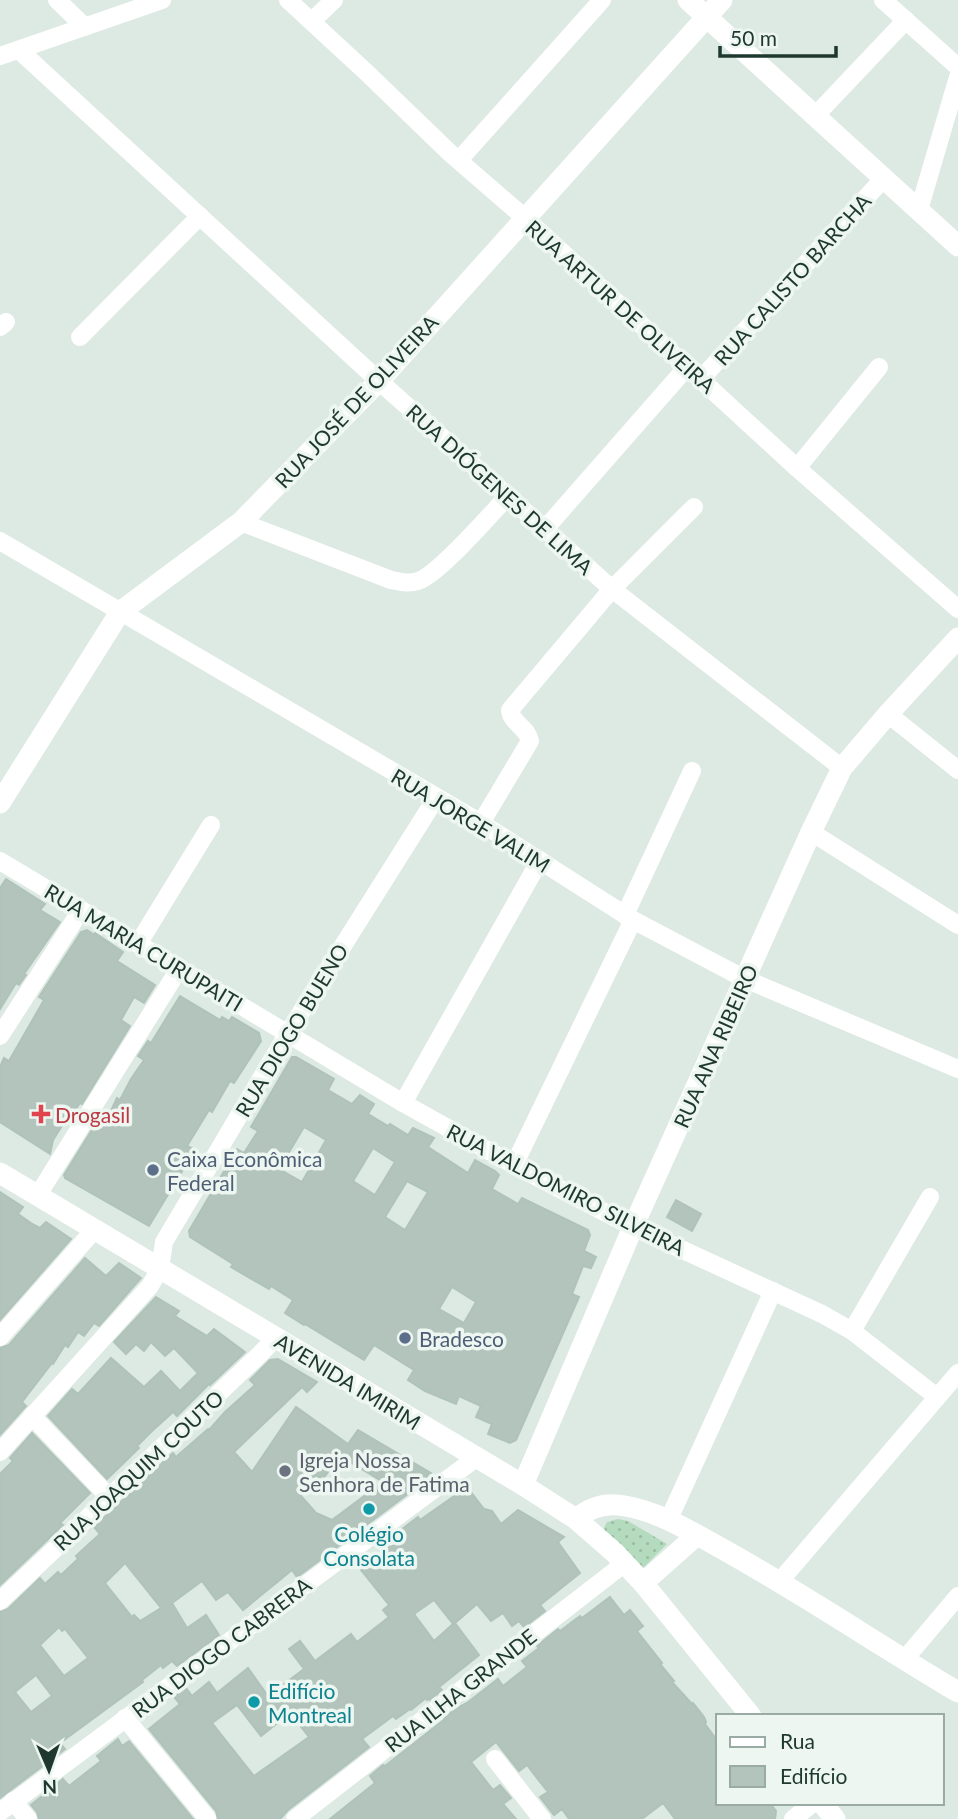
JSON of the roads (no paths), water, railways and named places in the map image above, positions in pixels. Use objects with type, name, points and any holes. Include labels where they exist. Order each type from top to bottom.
[{"type":"street","points":[[58,0],[85,27]]},
{"type":"street","points":[[0,56],[162,0]]},
{"type":"street","name":"RUA ARTUR DE OLIVEIRA","points":[[288,0],[458,160],[525,218],[797,468],[958,609]]},
{"type":"street","points":[[312,21],[334,0]]},
{"type":"street","points":[[458,160],[602,0]]},
{"type":"street","points":[[688,0],[958,246]]},
{"type":"street","name":"RUA JOSÉ DE OLIVEIRA","points":[[0,803],[120,612],[241,522],[379,381],[723,0]]},
{"type":"street","points":[[883,0],[958,67]]},
{"type":"street","points":[[815,116],[906,20]]},
{"type":"street","name":"RUA DIÓGENES DE LIMA","points":[[19,50],[544,530],[612,589],[842,768]]},
{"type":"street","points":[[919,210],[958,77]]},
{"type":"street","name":"RUA CALISTO BARCHA","points":[[701,379],[883,179]]},
{"type":"street","points":[[80,337],[200,216]]},
{"type":"street","points":[[544,530],[687,367]]},
{"type":"street","points":[[797,468],[879,367]]},
{"type":"street","points":[[241,522],[391,580],[407,583],[421,581],[436,570],[507,497]]},
{"type":"street","points":[[481,823],[530,741],[527,733],[511,717],[510,710],[612,589],[694,507]]},
{"type":"street","name":"RUA JORGE VALIM","points":[[0,541],[481,823],[629,918],[745,979],[958,1069]]},
{"type":"street","name":"RUA ANA RIBEIRO","points":[[523,1485],[633,1227],[811,831],[842,768],[958,638]]},
{"type":"street","points":[[888,714],[958,770]]},
{"type":"street","points":[[514,1165],[629,918],[692,771]]},
{"type":"street","name":"RUA DIOGO BUENO","points":[[160,1269],[164,1242],[288,1033],[436,798]]},
{"type":"street","points":[[138,944],[211,825]]},
{"type":"street","points":[[811,831],[958,925]]},
{"type":"street","points":[[403,1103],[540,860]]},
{"type":"street","name":"RUA MARIA CURUPAITI","points":[[0,861],[288,1033]]},
{"type":"street","points":[[0,1036],[81,910]]},
{"type":"street","points":[[38,1195],[179,969]]},
{"type":"street","name":"RUA VALDOMIRO SILVEIRA","points":[[288,1033],[403,1103],[514,1165],[633,1227],[822,1314],[852,1331],[937,1397]]},
{"type":"street","name":"AVENIDA IMIRIM","points":[[0,1173],[576,1519],[643,1583],[749,1714]]},
{"type":"street","points":[[852,1331],[930,1197]]},
{"type":"street","points":[[0,1337],[95,1229]]},
{"type":"street","points":[[0,1452],[150,1286],[160,1269]]},
{"type":"street","points":[[668,1521],[773,1291]]},
{"type":"street","name":"RUA JOAQUIM COUTO","points":[[0,1601],[276,1338]]},
{"type":"street","points":[[780,1581],[958,1373]]},
{"type":"street","points":[[32,1416],[109,1497]]},
{"type":"street","name":"RUA DIOGO CABRERA","points":[[7,1806],[476,1458]]},
{"type":"street","points":[[576,1519],[594,1508],[614,1504],[668,1521],[780,1581],[958,1692]]},
{"type":"street","points":[[643,1583],[696,1535]]},
{"type":"street","name":"RUA ILHA GRANDE","points":[[295,1819],[625,1563]]},
{"type":"street","points":[[904,1660],[958,1596]]},
{"type":"street","points":[[125,1718],[207,1818]]},
{"type":"street","points":[[495,1759],[542,1819]]},
{"type":"street","points":[[793,1819],[810,1805]]},
{"type":"street","points":[[824,1805],[835,1819]]},
{"type":"street","points":[[7,1806],[28,1819]]},
{"type":"place","name":"Drogasil","points":[[41,1114]]},
{"type":"place","name":"Caixa Econômica Federal","points":[[153,1170]]},
{"type":"place","name":"Bradesco","points":[[405,1338]]},
{"type":"place","name":"Igreja Nossa Senhora de Fatima","points":[[285,1471]]},
{"type":"place","name":"Colégio Consolata","points":[[369,1509]]},
{"type":"place","name":"Edifício Montreal","points":[[254,1702]]}]
